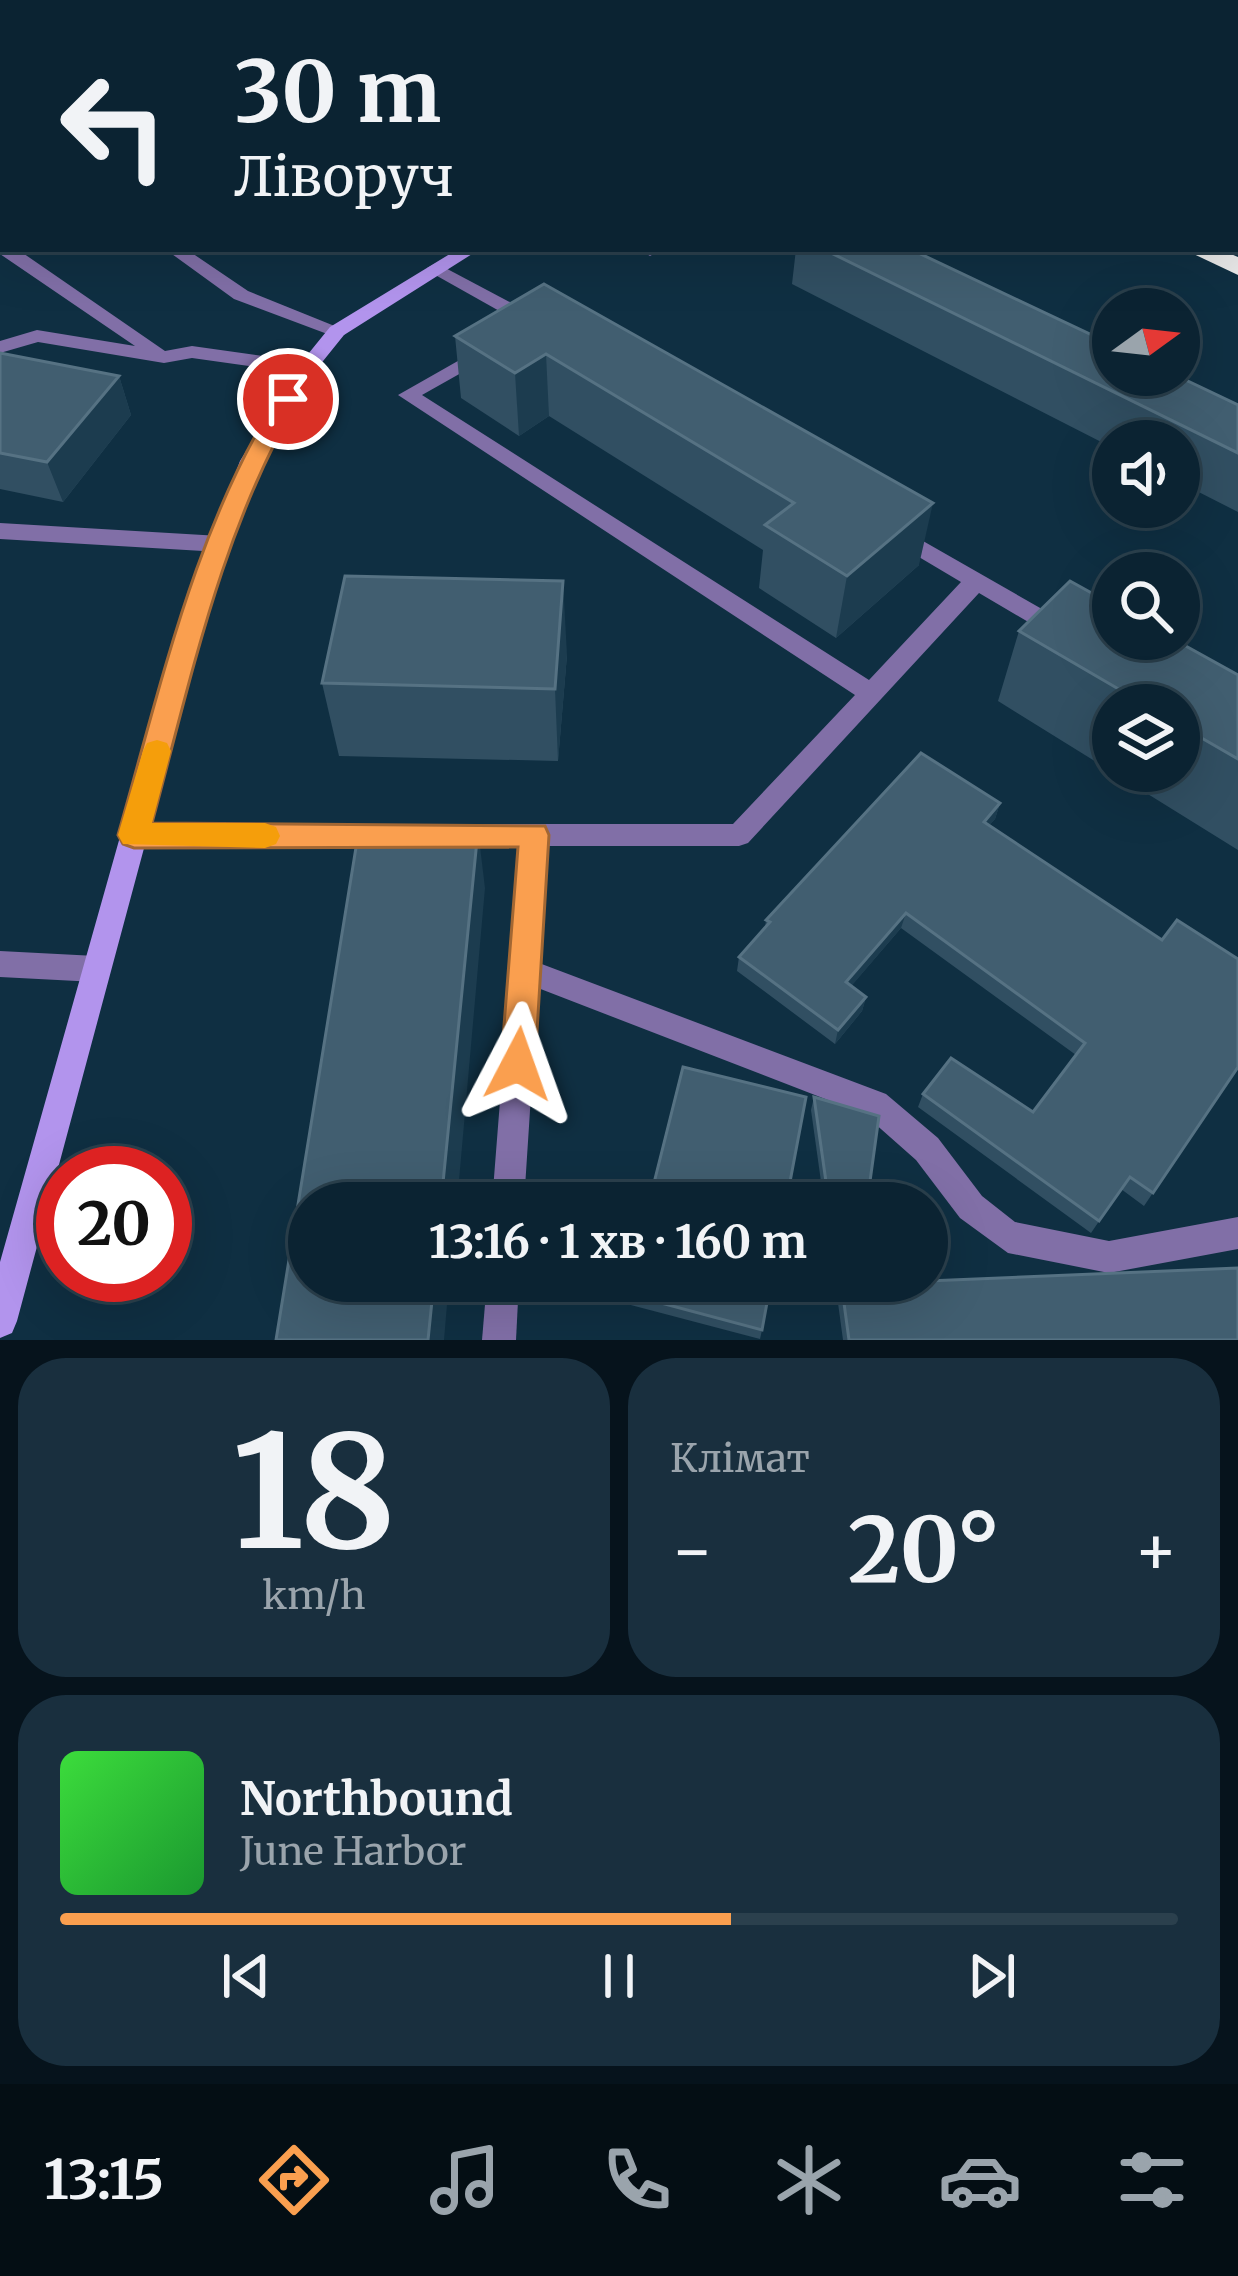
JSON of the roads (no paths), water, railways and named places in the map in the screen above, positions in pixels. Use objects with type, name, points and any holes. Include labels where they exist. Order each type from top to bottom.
[{"type":"highway","points":[[1203,252],[1238,267]]},
{"type":"street","points":[[0,1321],[196,610],[250,460],[307,368],[337,331],[465,252]]},
{"type":"lane","points":[[8,252],[164,357]]},
{"type":"lane","points":[[178,252],[241,295],[337,331]]},
{"type":"lane","points":[[436,268],[528,332],[408,395],[871,693]]},
{"type":"lane","points":[[0,347],[37,336],[164,357],[192,352],[307,368]]},
{"type":"lane","points":[[876,522],[1077,640]]},
{"type":"lane","points":[[0,531],[220,544]]},
{"type":"lane","points":[[134,835],[739,835],[976,581]]},
{"type":"lane","points":[[510,1182],[534,835]]},
{"type":"lane","points":[[0,964],[96,969]]},
{"type":"lane","points":[[525,970],[875,1104],[927,1148],[971,1207],[1008,1237],[1108,1257],[1238,1233]]},
{"type":"lane","points":[[499,1340],[502,1302]]}]
